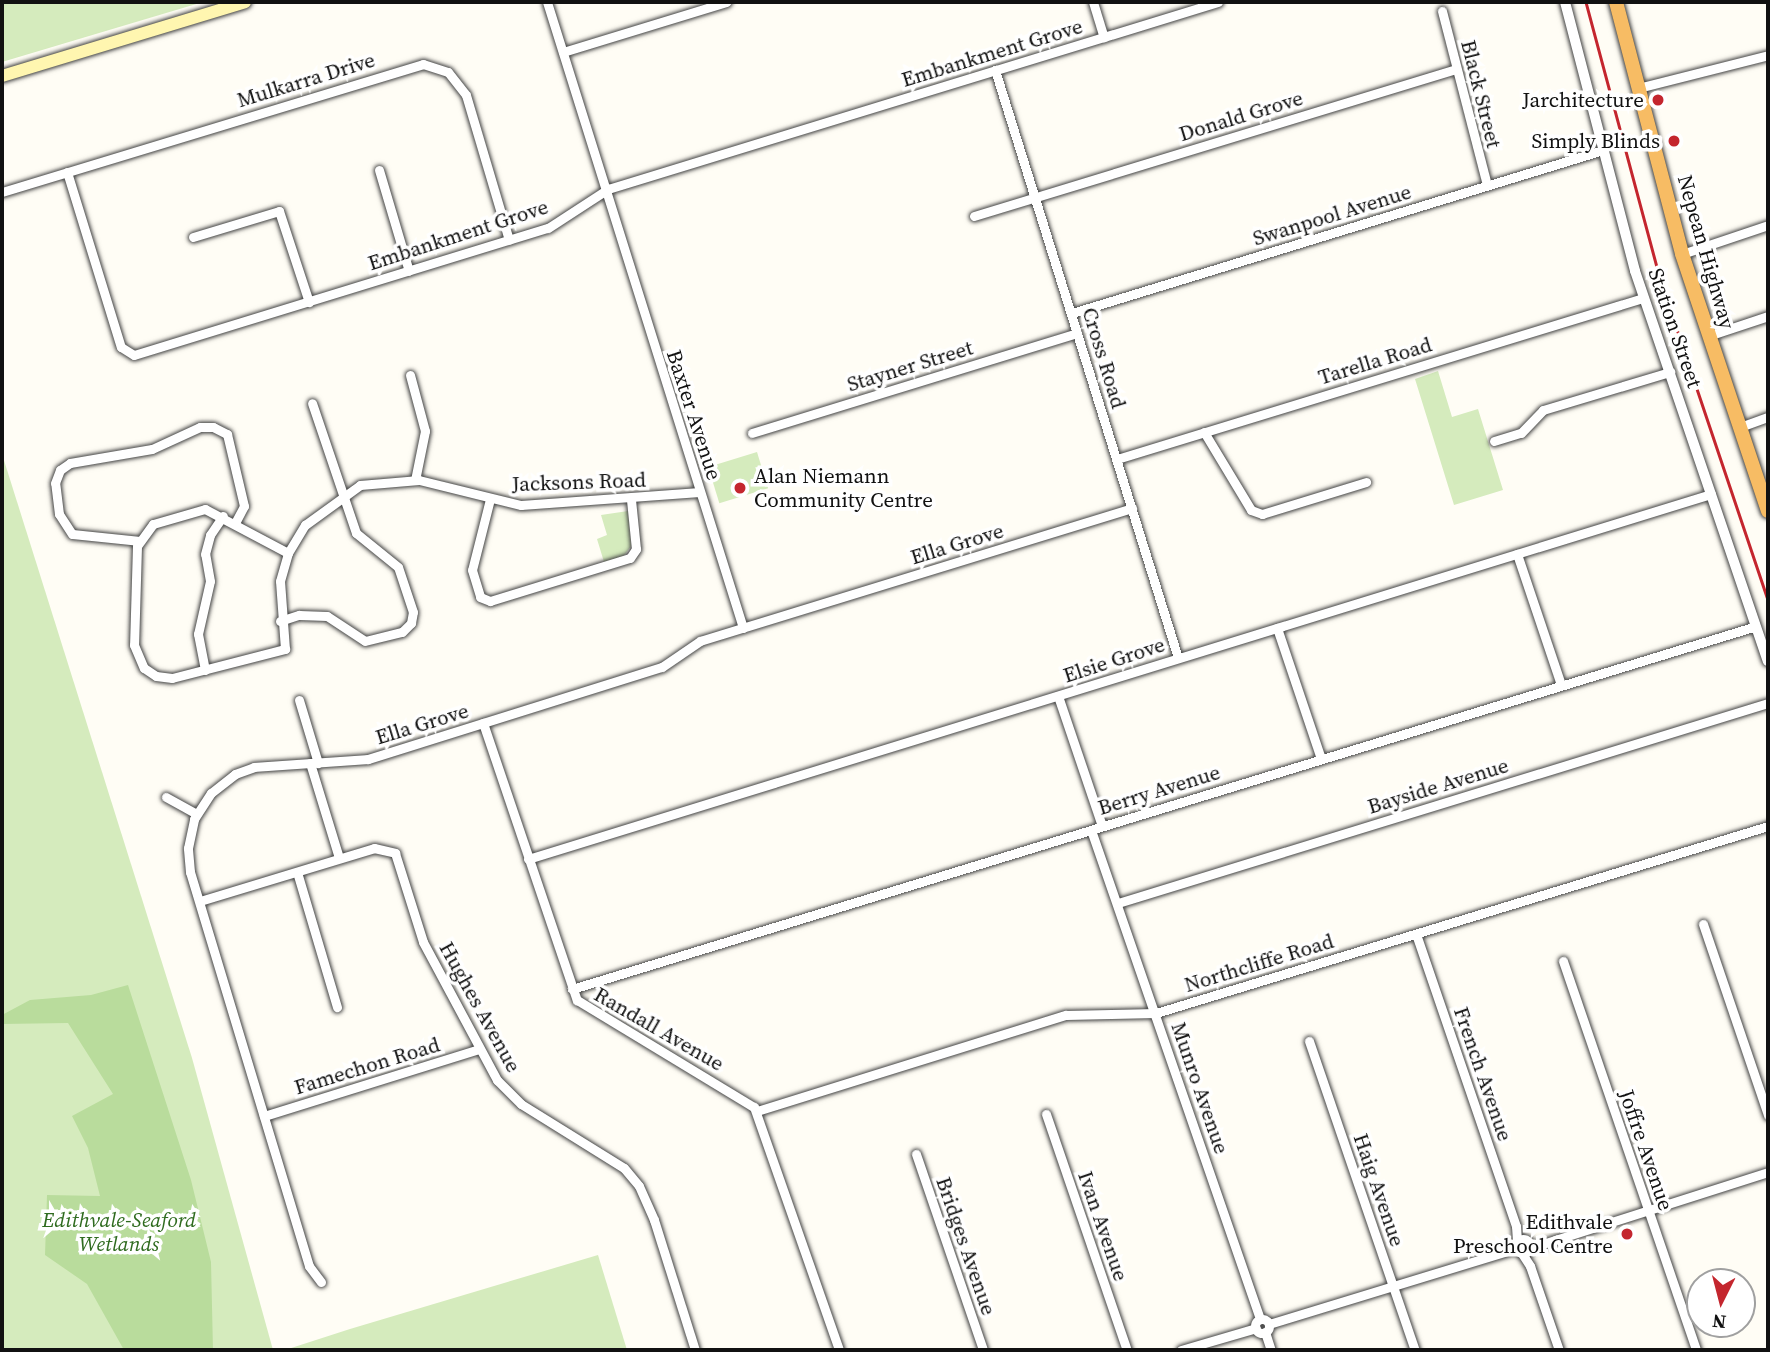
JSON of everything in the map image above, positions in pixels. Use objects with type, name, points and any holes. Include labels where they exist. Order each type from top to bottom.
[{"type":"highway","name":"Nepean Highway","points":[[1616,2],[1682,254],[1740,427],[1762,475],[1768,511]]},
{"type":"main road","points":[[2,76],[245,2]]},
{"type":"street","name":"Baxter Avenue","points":[[547,2],[743,628]]},
{"type":"street","points":[[563,52],[727,2]]},
{"type":"street","points":[[1093,2],[1104,37]]},
{"type":"street","name":"Embankment Grove","points":[[66,172],[124,358],[548,228],[605,190],[1218,2]]},
{"type":"street","name":"Station Street","points":[[1565,2],[1643,298],[1768,661]]},
{"type":"street","name":"Black Street","points":[[1442,11],[1487,185]]},
{"type":"street","points":[[1638,88],[1768,55]]},
{"type":"street","name":"Mulkarra Drive","points":[[2,192],[412,65],[435,65],[458,80],[466,95],[509,240]]},
{"type":"street","name":"Donald Grove","points":[[974,216],[1456,69]]},
{"type":"street","name":"Cross Road","points":[[995,70],[1178,658]]},
{"type":"street","name":"Swanpool Avenue","points":[[1072,313],[1603,150]]},
{"type":"street","points":[[379,170],[410,271]]},
{"type":"street","points":[[193,237],[279,211],[309,302]]},
{"type":"street","points":[[1682,254],[1768,225]]},
{"type":"street","name":"Tarella Road","points":[[1117,459],[1643,298]]},
{"type":"street","points":[[1708,337],[1768,316]]},
{"type":"street","name":"Stayner Street","points":[[752,433],[1077,333]]},
{"type":"street","points":[[1494,441],[1521,433],[1543,410],[1670,372]]},
{"type":"street","points":[[410,375],[425,431],[415,480]]},
{"type":"street","points":[[281,621],[299,615],[327,616],[365,640],[402,632],[411,623],[413,612],[398,567],[356,533],[341,496],[312,403]]},
{"type":"street","points":[[1740,427],[1768,417]]},
{"type":"street","points":[[139,541],[72,534],[59,514],[55,483],[60,470],[70,463],[152,449],[200,427],[213,427],[227,434],[244,506],[235,523]]},
{"type":"street","points":[[1204,432],[1251,510],[1262,514],[1366,482]]},
{"type":"street","name":"Jacksons Road","points":[[205,670],[285,649],[280,581],[288,553],[305,525],[341,496],[360,485],[415,480],[521,505],[631,500],[699,488]]},
{"type":"street","name":"Elsie Grove","points":[[528,859],[1711,494]]},
{"type":"street","points":[[490,499],[472,570],[480,597],[490,601],[630,558],[636,549],[631,500]]},
{"type":"street","name":"Ella Grove","points":[[321,1282],[309,1266],[200,901],[188,848],[197,814],[211,793],[235,774],[254,767],[368,759],[662,667],[700,641],[1132,508]]},
{"type":"street","points":[[223,516],[210,535],[205,554],[211,581],[198,634],[205,670],[161,677],[147,671],[138,659],[134,642],[139,541],[153,524],[205,509],[223,516],[288,553]]},
{"type":"street","points":[[1517,554],[1561,685]]},
{"type":"street","name":"Berry Avenue","points":[[572,989],[1756,626]]},
{"type":"street","points":[[1277,628],[1321,759]]},
{"type":"street","points":[[1058,696],[1102,826]]},
{"type":"street","points":[[299,700],[339,858]]},
{"type":"street","name":"Bayside Avenue","points":[[1118,903],[1768,704]]},
{"type":"street","name":"Randall Avenue","points":[[483,723],[572,989],[583,1006],[757,1111]]},
{"type":"street","points":[[166,797],[197,814]]},
{"type":"street","name":"Northcliffe Road","points":[[757,1111],[1066,1016],[1156,1013],[1768,826]]},
{"type":"street","name":"Munro Avenue","points":[[1091,830],[1271,1350]]},
{"type":"street","name":"Hughes Avenue","points":[[200,901],[383,847],[399,858],[423,942],[497,1080],[522,1104],[617,1163],[635,1181],[654,1220],[695,1350]]},
{"type":"street","points":[[297,872],[337,1007]]},
{"type":"street","points":[[1703,924],[1768,1115]]},
{"type":"street","name":"French Avenue","points":[[1416,934],[1559,1350]]},
{"type":"street","name":"Joffre Avenue","points":[[1563,961],[1696,1350]]},
{"type":"street","name":"Haig Avenue","points":[[1309,1041],[1415,1350]]},
{"type":"street","name":"Famechon Road","points":[[264,1116],[479,1049]]},
{"type":"street","points":[[757,1111],[839,1350]]},
{"type":"street","name":"Ivan Avenue","points":[[1046,1114],[1127,1350]]},
{"type":"street","name":"Bridges Avenue","points":[[916,1154],[983,1350]]},
{"type":"street","points":[[1181,1350],[1767,1171]]},
{"type":"green space","points":[[2,2],[203,2],[2,62]]},
{"type":"green space","points":[[1438,371],[1452,417],[1478,409],[1503,490],[1454,505],[1415,379]]},
{"type":"green space","points":[[757,452],[768,488],[719,503],[708,467]]},
{"type":"green space","name":"Edithvale-Seaford Wetlands","points":[[2,454],[192,1058],[273,1350],[2,1350]]},
{"type":"green space","points":[[628,511],[631,546],[623,557],[604,562],[597,539],[607,535],[601,515]]},
{"type":"green space","points":[[128,985],[191,1180],[211,1262],[213,1350],[124,1350],[87,1284],[45,1255],[47,1195],[100,1196],[88,1148],[72,1116],[113,1094],[68,1023],[2,1024],[2,1015],[30,1000],[91,995]]},
{"type":"green space","points":[[598,1255],[627,1350],[285,1350],[350,1329]]},
{"type":"railway","points":[[1586,2],[1660,279],[1768,600]]},
{"type":"place","name":"Jarchitecture","points":[[1658,100]]},
{"type":"place","name":"Simply Blinds","points":[[1674,141]]},
{"type":"place","name":"Alan Niemann Community Centre","points":[[740,488]]},
{"type":"place","name":"Edithvale Preschool Centre","points":[[1627,1234]]}]
